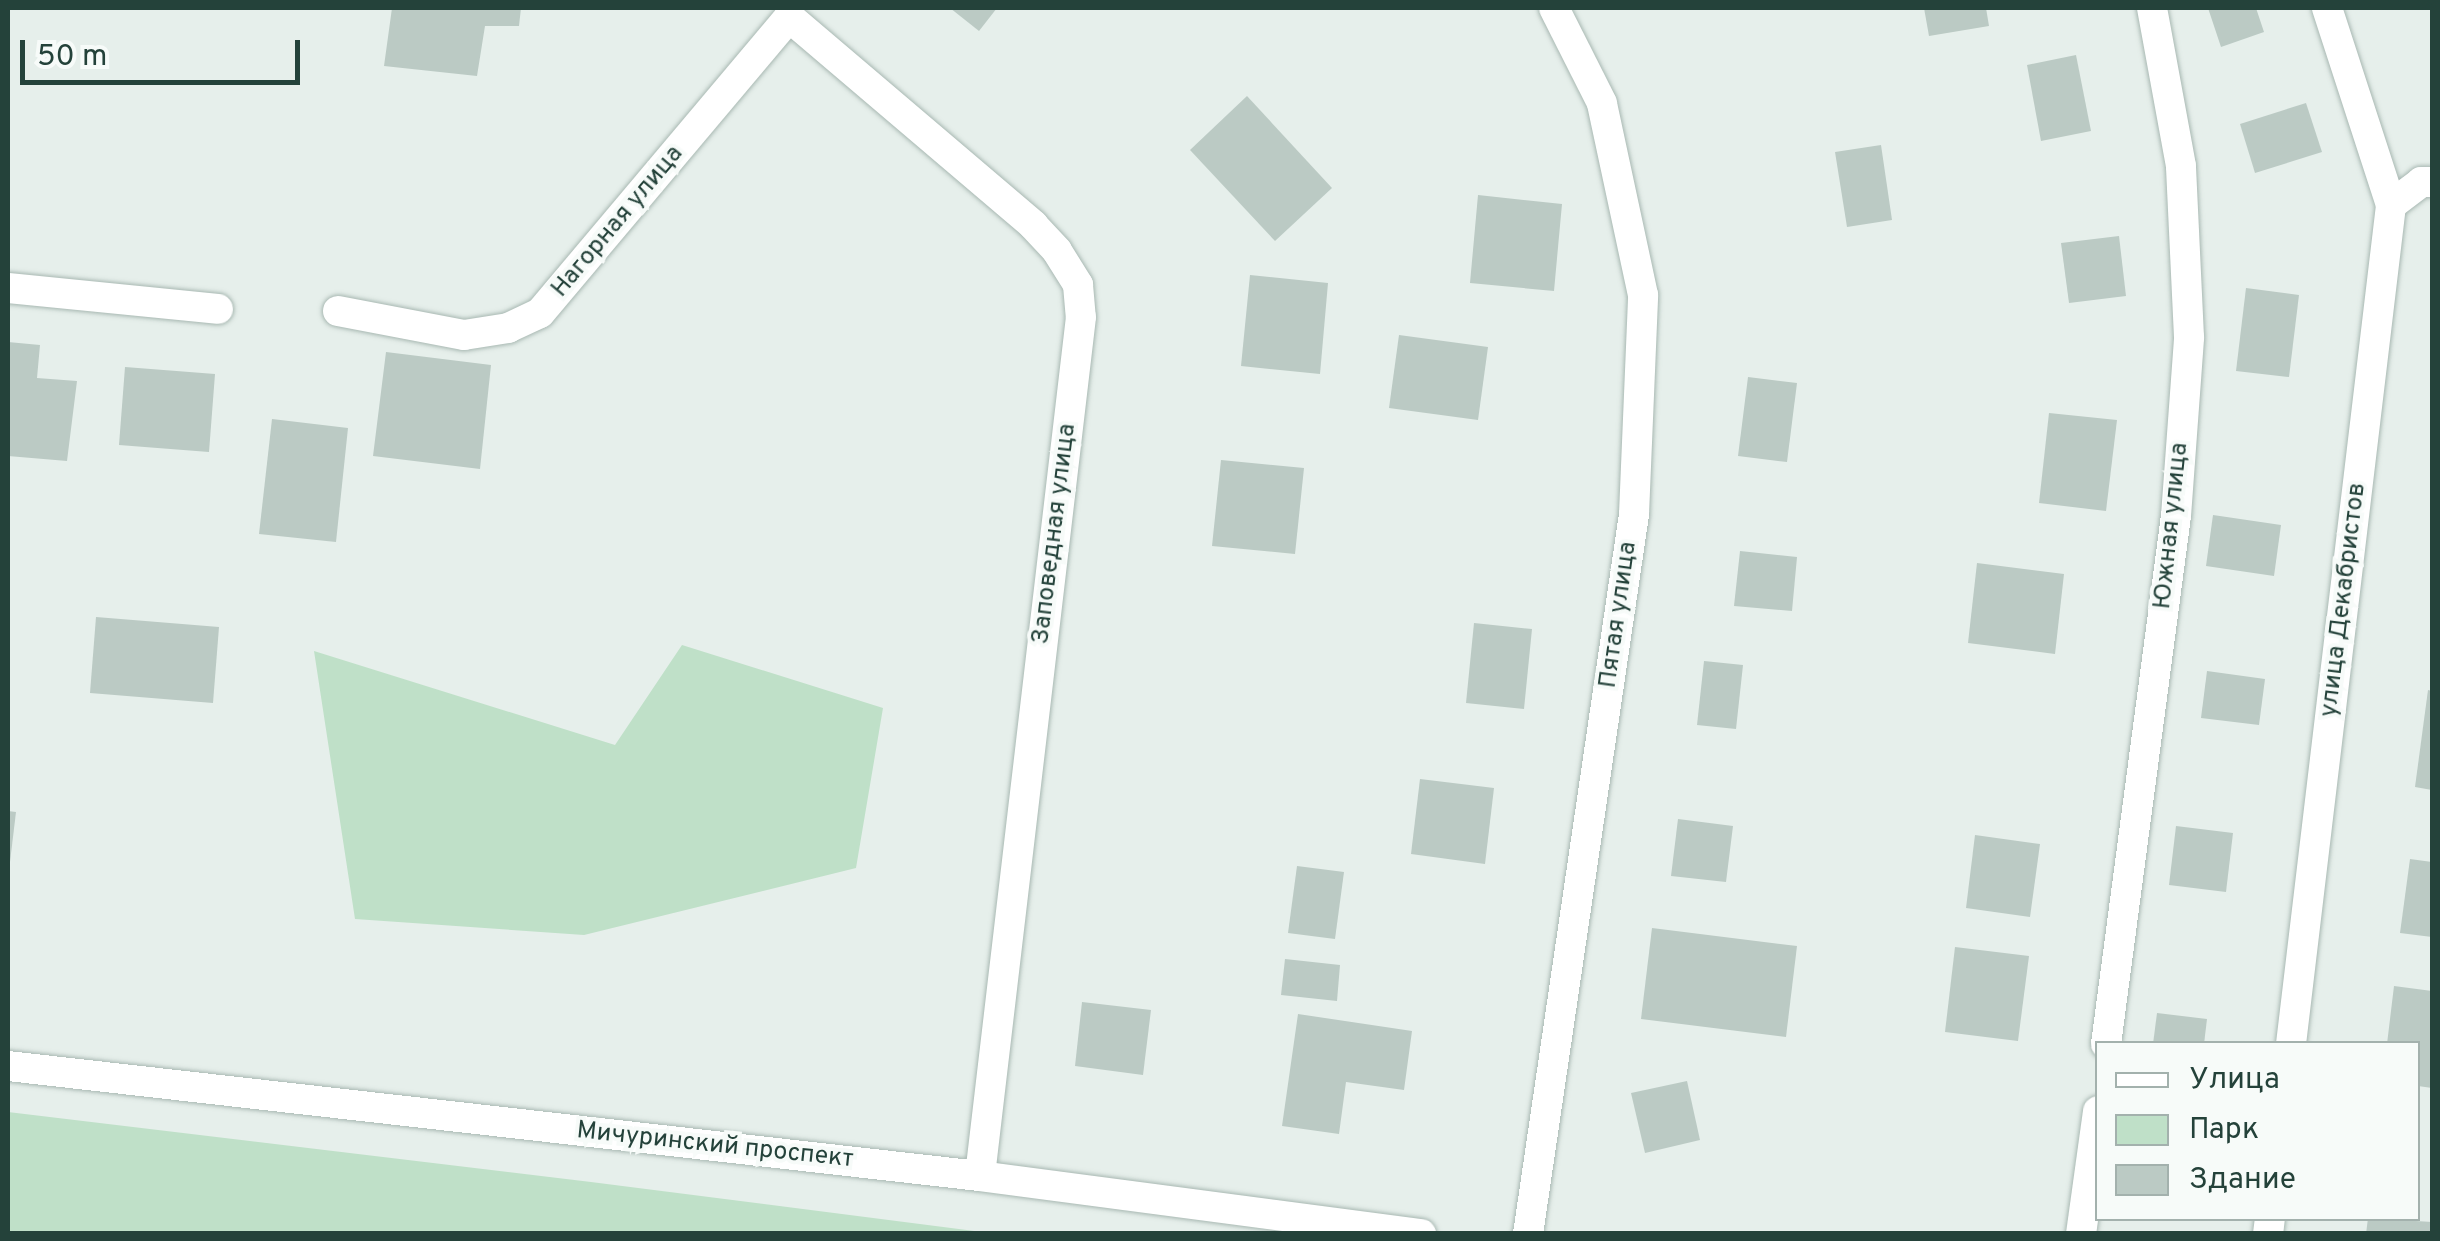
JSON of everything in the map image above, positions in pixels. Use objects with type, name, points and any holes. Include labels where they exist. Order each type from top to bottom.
[{"type":"street","name":"Пятая улица","points":[[1528,1234],[1634,514],[1643,295],[1602,103],[1554,8]]},
{"type":"street","name":"Южная улица","points":[[2106,1041],[2176,516],[2189,337],[2181,166],[2152,8]]},
{"type":"street","points":[[2327,8],[2391,205],[2421,182],[2432,182]]},
{"type":"street","name":"Нагорная улица","points":[[338,311],[464,335],[508,328],[540,313],[789,17]]},
{"type":"street","name":"Заповедная улица","points":[[789,17],[1033,224],[1078,285],[1081,317],[980,1176]]},
{"type":"street","name":"улица Декабристов","points":[[2291,1041],[2391,205]]},
{"type":"street","points":[[8,288],[218,310]]},
{"type":"street","name":"Мичуринский проспект","points":[[8,1066],[980,1176],[1421,1234]]},
{"type":"street","points":[[2081,1234],[2095,1133]]},
{"type":"green space","points":[[682,645],[883,708],[856,868],[584,935],[355,919],[314,651],[615,745]]},
{"type":"green space","points":[[8,1112],[591,1182],[990,1233],[8,1233]]},
{"type":"building","points":[[392,8],[521,8],[519,26],[485,26],[477,76],[384,66]]},
{"type":"building","points":[[950,8],[997,8],[979,31]]},
{"type":"building","points":[[1924,8],[1986,8],[1989,26],[1929,36]]},
{"type":"building","points":[[2208,8],[2256,8],[2264,32],[2221,47]]},
{"type":"building","points":[[2076,55],[2091,131],[2041,141],[2027,65]]},
{"type":"building","points":[[1247,96],[1332,188],[1275,241],[1190,150]]},
{"type":"building","points":[[2306,103],[2322,152],[2255,173],[2240,124]]},
{"type":"building","points":[[1881,145],[1892,220],[1847,227],[1835,152]]},
{"type":"building","points":[[1478,195],[1562,204],[1554,291],[1470,283]]},
{"type":"building","points":[[2119,236],[2126,296],[2069,303],[2061,243]]},
{"type":"building","points":[[1250,275],[1328,283],[1320,374],[1241,366]]},
{"type":"building","points":[[2246,288],[2299,295],[2289,377],[2236,371]]},
{"type":"building","points":[[1399,335],[1488,347],[1478,420],[1389,408]]},
{"type":"building","points":[[8,342],[40,345],[37,378],[77,381],[67,461],[8,456]]},
{"type":"building","points":[[386,352],[491,365],[480,469],[373,456]]},
{"type":"building","points":[[125,367],[215,374],[209,452],[119,445]]},
{"type":"building","points":[[1748,377],[1797,383],[1787,462],[1738,456]]},
{"type":"building","points":[[2049,413],[2117,420],[2106,511],[2039,503]]},
{"type":"building","points":[[272,419],[348,428],[336,542],[259,534]]},
{"type":"building","points":[[1221,460],[1304,468],[1295,554],[1212,546]]},
{"type":"building","points":[[2213,515],[2281,525],[2274,576],[2206,566]]},
{"type":"building","points":[[1740,551],[1797,557],[1792,611],[1734,606]]},
{"type":"building","points":[[1977,563],[2064,574],[2055,654],[1968,643]]},
{"type":"building","points":[[96,617],[219,627],[213,703],[90,693]]},
{"type":"building","points":[[1474,623],[1532,629],[1524,709],[1466,703]]},
{"type":"building","points":[[1704,661],[1743,665],[1736,729],[1697,725]]},
{"type":"building","points":[[2207,671],[2265,679],[2259,725],[2201,718]]},
{"type":"building","points":[[2428,690],[2432,691],[2432,790],[2415,787]]},
{"type":"building","points":[[1420,779],[1494,788],[1485,864],[1411,854]]},
{"type":"building","points":[[8,811],[16,812],[10,862],[8,862]]},
{"type":"building","points":[[1678,819],[1733,826],[1726,882],[1671,876]]},
{"type":"building","points":[[2176,826],[2233,833],[2226,892],[2169,885]]},
{"type":"building","points":[[1975,835],[2040,844],[2030,917],[1966,908]]},
{"type":"building","points":[[2410,859],[2432,862],[2432,937],[2400,933]]},
{"type":"building","points":[[1297,866],[1344,872],[1335,939],[1288,933]]},
{"type":"building","points":[[1652,928],[1797,946],[1786,1037],[1641,1019]]},
{"type":"building","points":[[1955,947],[2029,956],[2018,1041],[1945,1032]]},
{"type":"building","points":[[1285,959],[1340,965],[1337,1001],[1281,995]]},
{"type":"building","points":[[2394,986],[2432,991],[2432,1088],[2420,1086],[2420,1041],[2387,1041]]},
{"type":"building","points":[[1082,1002],[1151,1010],[1143,1075],[1075,1066]]},
{"type":"building","points":[[2157,1013],[2207,1019],[2204,1041],[2153,1041]]},
{"type":"building","points":[[1298,1014],[1412,1031],[1404,1090],[1346,1082],[1339,1134],[1282,1126]]},
{"type":"building","points":[[1687,1081],[1700,1140],[1645,1153],[1631,1093]]},
{"type":"building","points":[[2368,1221],[2432,1222],[2432,1234],[2366,1234]]}]
